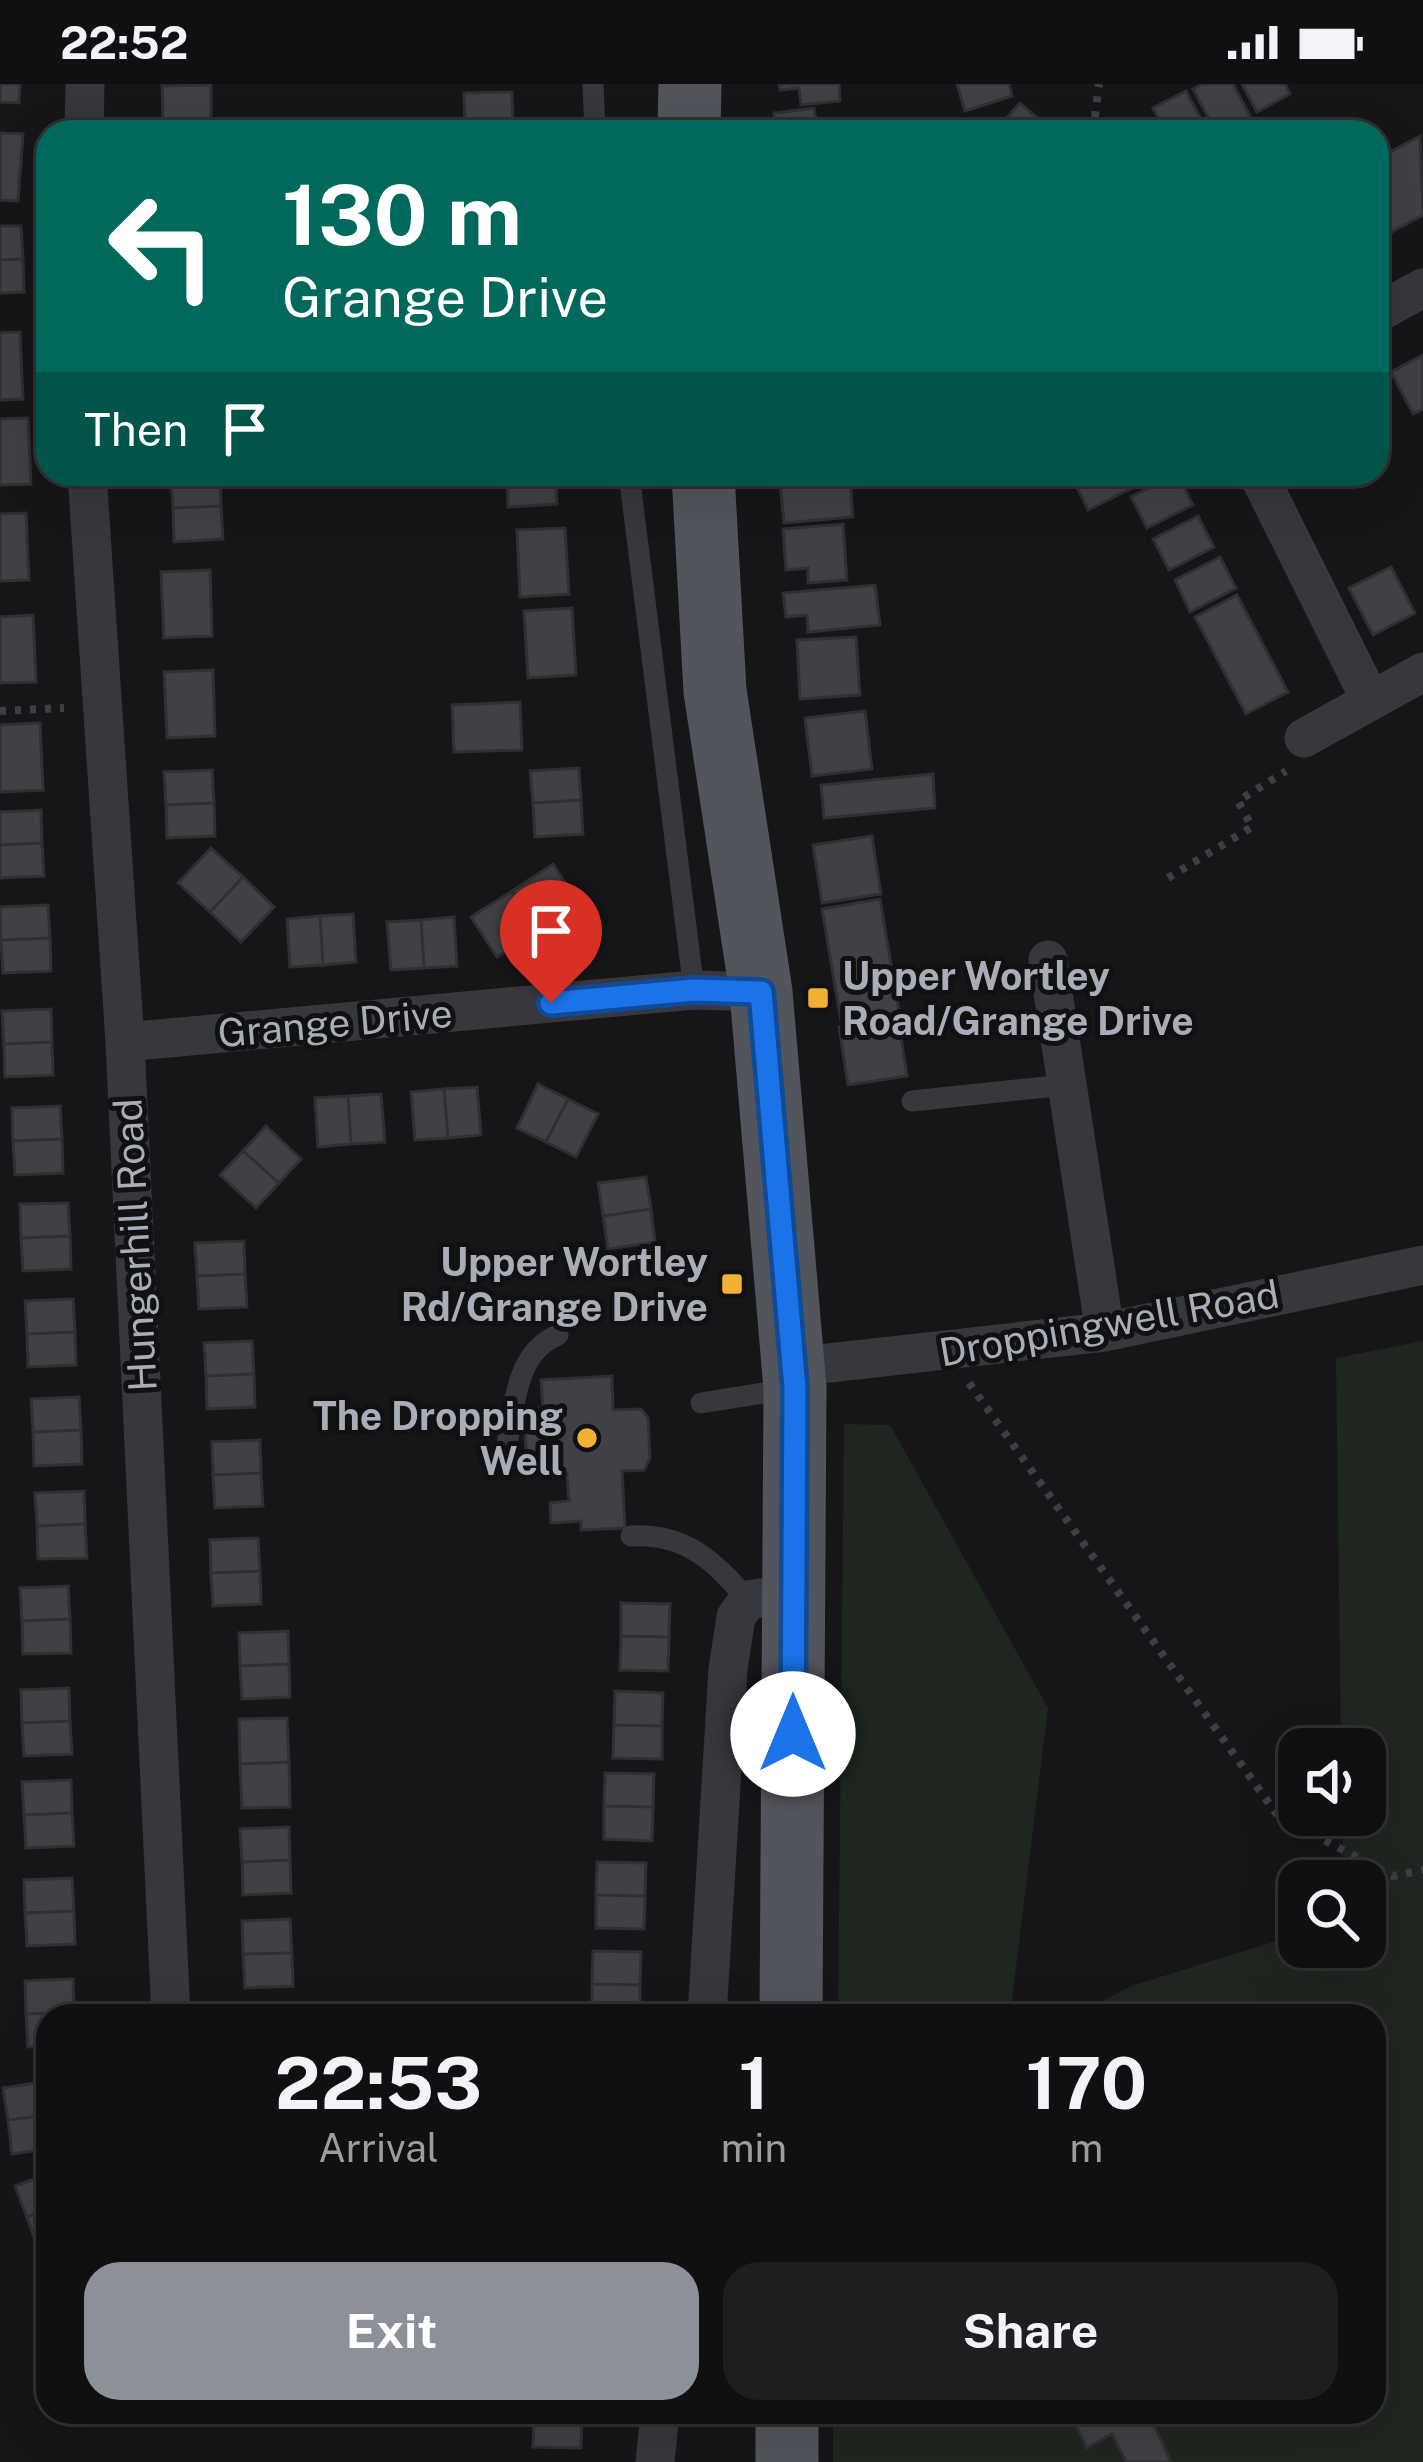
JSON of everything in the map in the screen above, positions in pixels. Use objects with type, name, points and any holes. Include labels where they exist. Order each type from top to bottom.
[{"type":"main road","points":[[688,120],[690,84]]},
{"type":"main road","points":[[704,486],[715,691],[761,992],[794,1377],[771,1596],[789,2004]]},
{"type":"main road","points":[[787,2424],[787,2462]]},
{"type":"street","points":[[84,120],[85,84]]},
{"type":"street","points":[[1389,306],[1423,288]]},
{"type":"street","name":"Hungerhill Road","points":[[88,486],[125,1042],[170,2004]]},
{"type":"street","points":[[1264,486],[1370,699]]},
{"type":"street","points":[[1304,738],[1423,672]]},
{"type":"street","points":[[1048,960],[1105,1332]]},
{"type":"street","name":"Grange Drive","points":[[125,1042],[694,990],[761,992]]},
{"type":"street","name":"Droppingwell Road","points":[[794,1377],[1105,1332],[1423,1264]]},
{"type":"street","points":[[708,2004],[728,1669],[736,1617],[771,1596]]},
{"type":"street","points":[[656,2462],[659,2424]]},
{"type":"lane","points":[[593,84],[594,120]]},
{"type":"lane","points":[[631,486],[694,990]]},
{"type":"lane","points":[[913,1101],[1065,1085]]},
{"type":"lane","points":[[506,1449],[522,1372],[537,1343],[558,1335]]},
{"type":"lane","points":[[701,1403],[794,1377]]},
{"type":"lane","points":[[631,1536],[659,1534],[692,1546],[771,1596]]},
{"type":"path","points":[[1094,120],[1099,84]]},
{"type":"path","points":[[0,711],[99,707]]},
{"type":"path","points":[[1168,878],[1252,827],[1238,801],[1304,760],[1304,738]]},
{"type":"path","points":[[947,1353],[1278,1816],[1393,1876],[1423,1870]]},
{"type":"shaded area","points":[[1423,1341],[1423,2462],[833,2462],[833,2424],[1386,2424],[1386,2004],[1097,2004],[1131,1986],[1278,1940],[1278,1968],[1386,1968],[1386,1860],[1343,1860],[1342,1836],[1386,1836],[1386,1728],[1341,1728],[1336,1358]]},
{"type":"shaded area","points":[[844,1424],[890,1425],[1048,1708],[1011,2004],[838,2004]]},
{"type":"building","points":[[0,84],[20,84],[19,103],[0,102]]},
{"type":"building","points":[[779,84],[839,84],[840,101],[801,105],[799,88],[780,90]]},
{"type":"building","points":[[957,84],[1009,84],[1012,96],[965,111]]},
{"type":"building","points":[[1202,84],[1233,84],[1250,116],[1210,120],[1193,89]]},
{"type":"building","points":[[1242,84],[1285,84],[1290,94],[1257,112]]},
{"type":"building","points":[[211,85],[211,118],[163,119],[162,86]]},
{"type":"building","points":[[1186,91],[1202,120],[1159,120],[1153,108]]},
{"type":"building","points":[[512,92],[513,120],[465,120],[464,93]]},
{"type":"building","points":[[1020,103],[1039,120],[1005,120]]},
{"type":"building","points":[[814,108],[816,120],[775,120],[774,113]]},
{"type":"building","points":[[0,133],[23,134],[18,201],[0,200]]},
{"type":"building","points":[[1420,136],[1423,215],[1389,233],[1389,153]]},
{"type":"building","points":[[0,226],[21,226],[23,259],[0,260]]},
{"type":"building","points":[[23,259],[24,292],[0,293],[0,260]]},
{"type":"building","points":[[20,332],[23,399],[0,400],[0,333]]},
{"type":"building","points":[[1423,355],[1423,409],[1413,414],[1391,372]]},
{"type":"building","points":[[28,418],[31,484],[0,485],[0,419]]},
{"type":"building","points":[[172,486],[220,486],[221,506],[173,508]]},
{"type":"building","points":[[507,486],[556,486],[557,504],[508,507]]},
{"type":"building","points":[[780,486],[851,486],[853,517],[784,523]]},
{"type":"building","points":[[1076,486],[1134,487],[1088,510]]},
{"type":"building","points":[[1153,486],[1183,486],[1193,505],[1147,528],[1131,497]]},
{"type":"building","points":[[221,506],[223,539],[174,542],[173,508]]},
{"type":"building","points":[[26,513],[29,580],[0,581],[0,514]]},
{"type":"building","points":[[1198,516],[1214,547],[1169,570],[1153,539]]},
{"type":"building","points":[[843,524],[847,580],[808,583],[808,568],[786,570],[783,529]]},
{"type":"building","points":[[565,528],[569,594],[520,597],[517,530]]},
{"type":"building","points":[[1220,557],[1236,588],[1190,612],[1175,580]]},
{"type":"building","points":[[1391,567],[1415,613],[1373,635],[1349,588]]},
{"type":"building","points":[[210,570],[212,636],[164,638],[161,572]]},
{"type":"building","points":[[875,585],[880,625],[808,632],[807,615],[786,617],[783,593]]},
{"type":"building","points":[[1237,595],[1288,692],[1246,714],[1195,617]]},
{"type":"building","points":[[572,608],[576,675],[528,678],[524,611]]},
{"type":"building","points":[[33,615],[36,682],[0,683],[0,617]]},
{"type":"building","points":[[856,637],[860,695],[800,699],[797,640]]},
{"type":"building","points":[[213,670],[215,736],[167,738],[164,672]]},
{"type":"building","points":[[520,702],[522,750],[454,752],[452,705]]},
{"type":"building","points":[[865,711],[872,769],[812,776],[805,718]]},
{"type":"building","points":[[40,723],[43,790],[0,792],[0,725]]},
{"type":"building","points":[[579,768],[581,800],[533,803],[530,771]]},
{"type":"building","points":[[212,770],[214,803],[166,805],[164,772]]},
{"type":"building","points":[[933,774],[935,808],[824,818],[821,785]]},
{"type":"building","points":[[581,800],[583,834],[535,837],[533,803]]},
{"type":"building","points":[[214,803],[215,836],[167,838],[166,805]]},
{"type":"building","points":[[41,810],[42,843],[0,845],[0,812]]},
{"type":"building","points":[[872,836],[881,894],[822,903],[813,845]]},
{"type":"building","points":[[42,843],[44,876],[0,878],[0,845]]},
{"type":"building","points":[[211,848],[243,877],[210,912],[178,883]]},
{"type":"building","points":[[553,864],[579,904],[538,931],[512,891]]},
{"type":"building","points":[[243,877],[274,907],[241,942],[210,912]]},
{"type":"building","points":[[512,891],[538,931],[497,957],[471,917]]},
{"type":"building","points":[[880,899],[899,1012],[841,1021],[822,909]]},
{"type":"building","points":[[48,905],[50,938],[1,940],[0,907]]},
{"type":"building","points":[[353,914],[356,962],[323,965],[320,916]]},
{"type":"building","points":[[320,916],[323,965],[290,967],[287,919]]},
{"type":"building","points":[[454,917],[457,966],[424,968],[421,920]]},
{"type":"building","points":[[421,920],[424,968],[391,970],[387,922]]},
{"type":"building","points":[[50,938],[51,971],[3,973],[1,940]]},
{"type":"building","points":[[51,1009],[52,1042],[4,1044],[2,1011]]},
{"type":"building","points":[[898,1018],[907,1076],[848,1085],[839,1027]]},
{"type":"building","points":[[52,1042],[53,1075],[5,1077],[4,1044]]},
{"type":"building","points":[[538,1084],[568,1099],[546,1142],[517,1128]]},
{"type":"building","points":[[477,1087],[481,1135],[448,1138],[444,1089]]},
{"type":"building","points":[[444,1089],[448,1138],[415,1140],[411,1092]]},
{"type":"building","points":[[381,1094],[385,1142],[351,1144],[348,1096]]},
{"type":"building","points":[[348,1096],[351,1144],[318,1147],[315,1098]]},
{"type":"building","points":[[568,1099],[598,1114],[576,1157],[546,1142]]},
{"type":"building","points":[[60,1106],[62,1139],[13,1141],[12,1108]]},
{"type":"building","points":[[266,1126],[301,1159],[279,1183],[243,1151]]},
{"type":"building","points":[[62,1139],[63,1173],[15,1175],[13,1141]]},
{"type":"building","points":[[243,1151],[279,1183],[256,1208],[220,1175]]},
{"type":"building","points":[[646,1177],[651,1209],[603,1216],[598,1183]]},
{"type":"building","points":[[68,1203],[70,1236],[21,1238],[20,1204]]},
{"type":"building","points":[[651,1209],[655,1242],[608,1249],[603,1216]]},
{"type":"building","points":[[70,1236],[71,1269],[23,1271],[21,1238]]},
{"type":"building","points":[[244,1241],[245,1274],[197,1276],[195,1243]]},
{"type":"building","points":[[245,1274],[247,1307],[199,1309],[197,1276]]},
{"type":"building","points":[[73,1299],[75,1332],[27,1334],[25,1301]]},
{"type":"building","points":[[75,1332],[76,1365],[28,1367],[27,1334]]},
{"type":"building","points":[[252,1341],[254,1374],[206,1376],[204,1343]]},
{"type":"building","points":[[254,1374],[255,1407],[207,1409],[206,1376]]},
{"type":"building","name":"The Dropping Well","points":[[612,1376],[613,1410],[641,1409],[648,1418],[650,1458],[644,1470],[622,1471],[625,1528],[581,1530],[581,1521],[551,1523],[550,1503],[569,1501],[567,1474],[527,1469],[524,1409],[543,1408],[541,1380]]},
{"type":"building","points":[[79,1397],[81,1430],[33,1432],[31,1399]]},
{"type":"building","points":[[81,1430],[82,1464],[34,1466],[33,1432]]},
{"type":"building","points":[[260,1440],[261,1473],[213,1475],[212,1442]]},
{"type":"building","points":[[261,1473],[263,1506],[215,1508],[213,1475]]},
{"type":"building","points":[[84,1491],[85,1524],[37,1526],[35,1493]]},
{"type":"building","points":[[85,1524],[87,1558],[38,1559],[37,1526]]},
{"type":"building","points":[[258,1538],[260,1571],[211,1573],[210,1540]]},
{"type":"building","points":[[260,1571],[261,1604],[213,1606],[211,1573]]},
{"type":"building","points":[[68,1586],[70,1619],[22,1621],[20,1588]]},
{"type":"building","points":[[621,1603],[670,1604],[669,1637],[621,1636]]},
{"type":"building","points":[[70,1619],[71,1653],[23,1654],[22,1621]]},
{"type":"building","points":[[288,1631],[289,1664],[240,1666],[239,1633]]},
{"type":"building","points":[[621,1636],[669,1637],[668,1671],[620,1670]]},
{"type":"building","points":[[289,1664],[290,1697],[242,1699],[240,1666]]},
{"type":"building","points":[[69,1688],[70,1721],[22,1723],[21,1690]]},
{"type":"building","points":[[615,1691],[663,1693],[662,1726],[614,1725]]},
{"type":"building","points":[[287,1718],[289,1762],[240,1764],[239,1719]]},
{"type":"building","points":[[70,1721],[72,1754],[24,1756],[22,1723]]},
{"type":"building","points":[[614,1725],[662,1726],[662,1759],[613,1758]]},
{"type":"building","points":[[289,1762],[290,1807],[242,1808],[240,1764]]},
{"type":"building","points":[[605,1773],[654,1774],[653,1807],[604,1806]]},
{"type":"building","points":[[71,1780],[72,1813],[24,1815],[22,1782]]},
{"type":"building","points":[[604,1806],[653,1807],[652,1841],[604,1839]]},
{"type":"building","points":[[72,1813],[74,1846],[26,1848],[24,1815]]},
{"type":"building","points":[[289,1827],[290,1860],[242,1862],[240,1829]]},
{"type":"building","points":[[290,1860],[291,1893],[243,1895],[242,1862]]},
{"type":"building","points":[[597,1862],[646,1863],[645,1896],[596,1895]]},
{"type":"building","points":[[72,1878],[74,1911],[25,1913],[24,1880]]},
{"type":"building","points":[[596,1895],[645,1896],[644,1929],[596,1928]]},
{"type":"building","points":[[74,1911],[75,1944],[27,1946],[25,1913]]},
{"type":"building","points":[[290,1919],[292,1953],[243,1954],[242,1921]]},
{"type":"building","points":[[593,1951],[641,1952],[640,1985],[592,1984]]},
{"type":"building","points":[[292,1953],[293,1986],[245,1988],[243,1954]]},
{"type":"building","points":[[73,1979],[74,2004],[36,2004],[36,2014],[26,2014],[25,1981]]},
{"type":"building","points":[[592,1984],[640,1985],[640,2004],[592,2004]]},
{"type":"building","points":[[26,2014],[36,2014],[36,2047],[28,2047]]},
{"type":"building","points":[[36,2083],[36,2116],[8,2120],[3,2088]]},
{"type":"building","points":[[36,2116],[36,2151],[12,2154],[8,2120]]},
{"type":"building","points":[[36,2178],[36,2214],[27,2217],[15,2186]]},
{"type":"building","points":[[36,2214],[36,2243],[27,2217]]},
{"type":"building","points":[[534,2424],[582,2424],[581,2448],[533,2447]]},
{"type":"building","points":[[1075,2424],[1154,2424],[1171,2462],[1126,2462],[1112,2434],[1087,2448]]},
{"type":"place","name":"Upper Wortley Road/Grange Drive","points":[[818,998]]},
{"type":"place","name":"Upper Wortley Rd/Grange Drive","points":[[732,1284]]},
{"type":"place","name":"The Dropping Well","points":[[587,1438]]},
{"type":"route","points":[[551,1003],[694,990],[761,992],[795,1388],[793,1734]]}]
